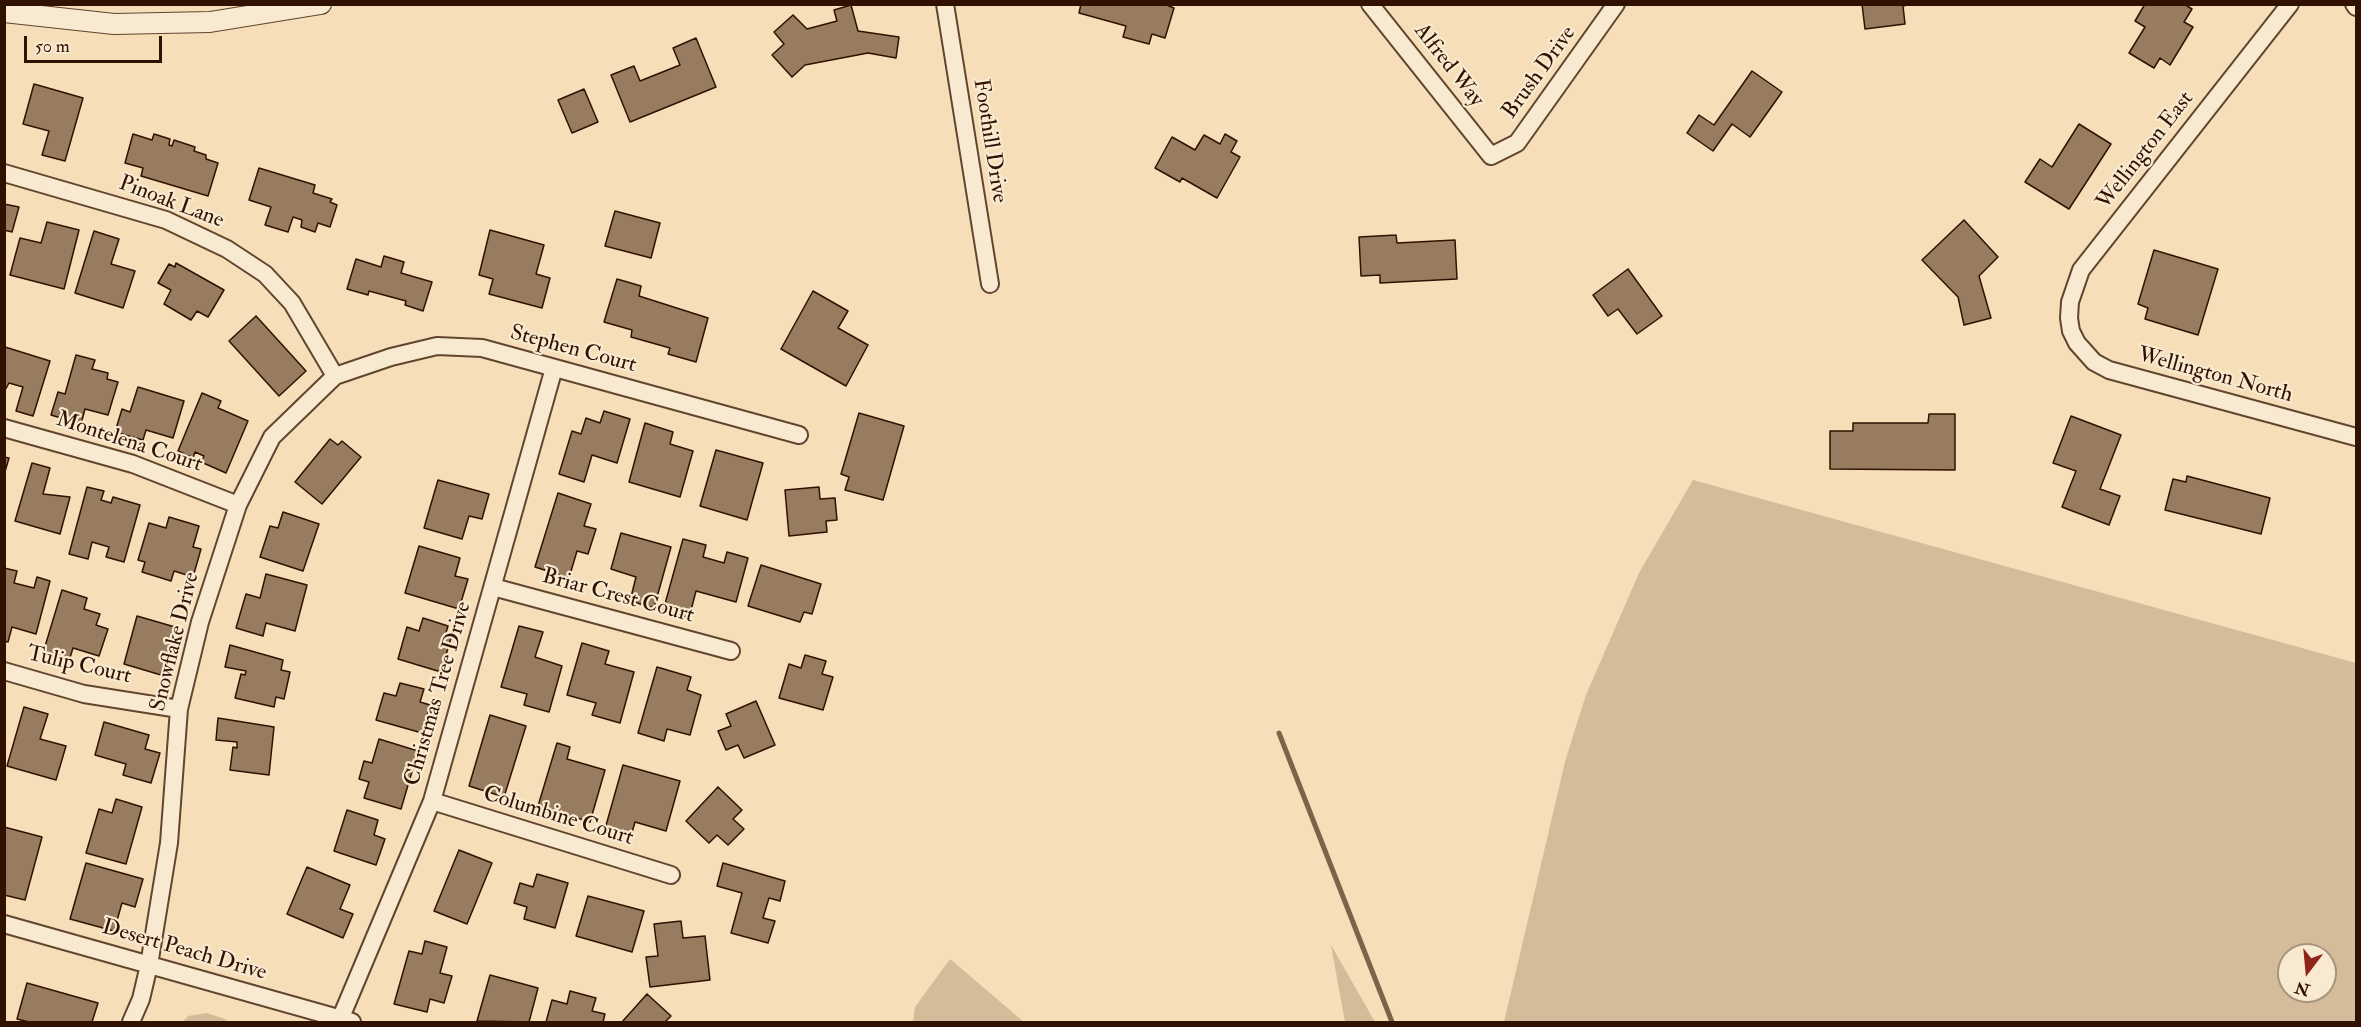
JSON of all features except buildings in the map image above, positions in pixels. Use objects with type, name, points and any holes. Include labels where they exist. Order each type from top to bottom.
[{"type":"street","points":[[4,12],[114,24],[210,22],[321,4]]},
{"type":"street","name":"Foothill Drive","points":[[945,4],[990,284]]},
{"type":"street","name":"Alfred Way","points":[[1370,4],[1491,156]]},
{"type":"street","name":"Brush Drive","points":[[1491,156],[1517,142],[1616,4]]},
{"type":"street","name":"Wellington East","points":[[2074,337],[2069,318],[2070,302],[2081,270],[2290,4]]},
{"type":"street","name":"Pinoak Lane","points":[[4,173],[166,220],[227,249],[265,274],[292,303],[335,376]]},
{"type":"street","name":"Wellington North","points":[[2074,337],[2094,362],[2109,370],[2356,437]]},
{"type":"street","name":"Stephen Court","points":[[335,376],[391,357],[437,346],[482,348],[799,435]]},
{"type":"street","name":"Christmas Tree Drive","points":[[344,1021],[432,801],[554,368]]},
{"type":"street","name":"Snowflake Drive","points":[[131,1023],[141,999],[149,965],[168,843],[180,709],[200,622],[238,505],[272,437],[335,376]]},
{"type":"street","name":"Montelena Court","points":[[4,428],[133,464],[238,505]]},
{"type":"street","name":"Briar Crest Court","points":[[493,586],[731,651]]},
{"type":"street","name":"Tulip Court","points":[[4,671],[84,694],[180,709]]},
{"type":"street","name":"Columbine Court","points":[[432,801],[671,875]]},
{"type":"street","name":"Desert Peach Drive","points":[[4,924],[344,1021]]},
{"type":"shaded area","points":[[1693,480],[2356,663],[2356,1022],[1504,1022],[1566,758],[1586,695],[1639,573]]},
{"type":"shaded area","points":[[1331,945],[1375,1022],[1345,1022]]},
{"type":"shaded area","points":[[950,959],[1024,1022],[913,1022],[915,1007]]},
{"type":"shaded area","points":[[207,1013],[228,1022],[182,1022],[188,1016]]},
{"type":"waterway","points":[[1279,733],[1392,1022]]}]
